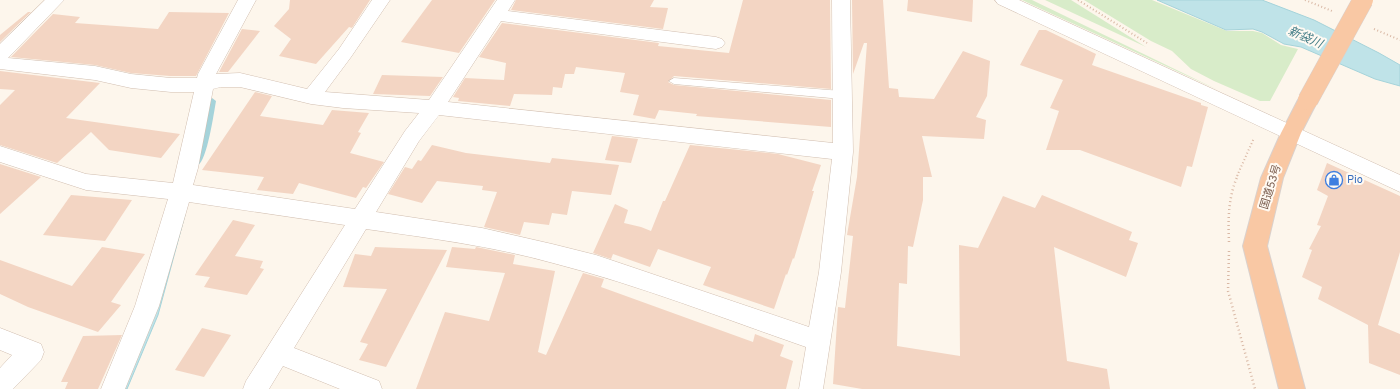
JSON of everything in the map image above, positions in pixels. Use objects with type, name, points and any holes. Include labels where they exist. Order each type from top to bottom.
[{"type":"highway","name":"国道53号","points":[[1292,389],[1255,246],[1272,178],[1291,133],[1363,0]]},
{"type":"street","points":[[0,55],[55,0]]},
{"type":"street","points":[[113,389],[147,306],[188,168],[207,74],[247,0]]},
{"type":"street","points":[[311,97],[345,53],[381,0]]},
{"type":"street","points":[[811,389],[830,272],[843,152],[841,0]]},
{"type":"street","points":[[1004,0],[1400,184]]},
{"type":"street","points":[[255,389],[412,136],[433,108],[501,7],[716,43]]},
{"type":"street","points":[[0,63],[9,66],[96,73],[131,81],[171,85],[206,85],[220,80],[240,80],[311,97],[343,101],[433,108],[843,152]]},
{"type":"street","points":[[0,154],[86,182],[181,192],[361,219],[482,238],[552,253],[596,265],[819,341]]},
{"type":"street","points":[[0,339],[32,352],[0,385]]},
{"type":"street","points":[[277,353],[370,389]]},
{"type":"lane","points":[[674,81],[842,95]]},
{"type":"path","points":[[1078,0],[1152,47]]},
{"type":"green space","points":[[1022,0],[1032,0],[1218,90],[1050,13]]},
{"type":"green space","points":[[1045,0],[1071,0],[1146,47]]},
{"type":"green space","points":[[1084,0],[1152,0],[1227,31],[1253,31],[1262,33],[1281,45],[1298,49],[1270,101],[1260,101],[1214,81],[1191,69],[1172,51],[1151,41]]},
{"type":"water","name":"新袋川","points":[[1157,0],[1262,0],[1314,20],[1400,65],[1400,86],[1375,79],[1301,47],[1284,44],[1262,32],[1253,29],[1226,30]]},
{"type":"water","points":[[182,215],[185,215],[158,315],[127,389],[122,389]]},
{"type":"building","points":[[290,0],[370,0],[352,28],[349,27],[316,64],[279,56],[291,39],[274,26],[289,9]]},
{"type":"building","points":[[432,0],[495,0],[459,53],[401,42]]},
{"type":"building","points":[[516,0],[654,0],[650,7],[668,8],[663,29],[511,10]]},
{"type":"building","points":[[743,0],[830,0],[831,89],[674,76],[668,82],[674,85],[831,100],[831,127],[696,116],[697,114],[659,110],[655,119],[633,115],[639,95],[620,92],[625,73],[576,67],[574,74],[565,74],[562,88],[553,87],[552,95],[514,94],[510,106],[458,101],[459,98],[453,97],[465,78],[504,80],[506,63],[479,57],[502,23],[659,43],[658,46],[729,53]]},
{"type":"building","points":[[852,0],[883,0],[889,88],[898,89],[899,97],[934,99],[963,51],[990,61],[987,96],[976,117],[986,120],[984,139],[922,136],[932,177],[923,177],[923,200],[913,247],[908,246],[907,284],[899,283],[897,346],[960,356],[959,245],[978,248],[1003,196],[1035,208],[1042,195],[1132,232],[1129,240],[1138,243],[1126,277],[1054,247],[1067,361],[1107,369],[1110,389],[862,389],[833,384],[838,307],[845,308],[853,236],[847,235],[857,177],[867,43],[864,43],[853,74]]},
{"type":"building","points":[[908,0],[973,0],[972,22],[907,11]]},
{"type":"building","points":[[28,12],[31,12],[0,42],[0,35]]},
{"type":"building","points":[[169,12],[229,13],[196,76],[131,73],[95,65],[11,57],[53,14],[80,17],[75,23],[158,29]]},
{"type":"building","points":[[242,29],[260,31],[228,72],[219,72]]},
{"type":"building","points":[[1039,30],[1046,30],[1096,54],[1092,65],[1201,103],[1201,105],[1208,107],[1192,167],[1187,166],[1181,187],[1080,150],[1046,150],[1059,111],[1050,108],[1063,80],[1020,65]]},
{"type":"building","points":[[0,71],[100,83],[66,118],[180,134],[161,158],[109,150],[91,132],[57,163],[0,145],[0,105],[15,90],[0,89]]},
{"type":"building","points":[[382,75],[443,77],[430,96],[373,94]]},
{"type":"building","points":[[255,92],[272,96],[260,116],[323,125],[332,110],[369,113],[358,132],[361,133],[350,153],[384,162],[366,188],[363,187],[356,198],[299,183],[293,194],[257,190],[264,177],[202,170]]},
{"type":"building","points":[[612,136],[638,139],[631,163],[605,160]]},
{"type":"building","points":[[432,145],[466,153],[550,163],[552,158],[619,165],[611,195],[572,191],[567,215],[552,213],[549,225],[524,222],[520,235],[484,227],[497,192],[482,190],[483,186],[437,181],[422,203],[388,194],[405,167],[412,169],[418,160],[421,161]]},
{"type":"building","points":[[690,145],[778,154],[821,165],[812,191],[814,191],[794,259],[793,258],[787,275],[786,274],[774,309],[703,285],[711,267],[658,249],[650,267],[613,254],[611,259],[593,253],[615,204],[628,210],[624,223],[651,231],[663,201],[665,201]]},
{"type":"building","points":[[1327,163],[1400,196],[1400,252],[1378,325],[1400,334],[1400,375],[1369,363],[1368,325],[1318,299],[1322,287],[1302,277],[1312,250],[1309,249],[1321,226],[1317,225],[1328,196],[1317,190]]},
{"type":"building","points":[[0,164],[41,177],[0,214]]},
{"type":"building","points":[[71,195],[132,200],[105,241],[43,235]]},
{"type":"building","points":[[233,220],[255,225],[235,256],[263,261],[260,268],[264,269],[247,295],[204,287],[210,277],[195,275]]},
{"type":"building","points":[[102,247],[145,254],[111,302],[121,305],[98,332],[28,307],[0,294],[0,260],[72,286]]},
{"type":"building","points":[[375,247],[447,250],[386,367],[359,360],[368,344],[360,342],[387,289],[343,287],[355,254],[371,256]]},
{"type":"building","points":[[452,247],[475,249],[476,247],[515,255],[513,264],[555,271],[538,352],[546,355],[583,273],[604,279],[601,287],[753,342],[755,334],[784,345],[780,356],[793,361],[786,389],[416,389],[445,312],[489,321],[505,273],[446,267]]},
{"type":"building","points":[[202,328],[231,335],[204,377],[175,370]]},
{"type":"building","points":[[122,335],[98,389],[65,389],[68,382],[61,382],[83,336]]},
{"type":"waterway","points":[[198,162],[205,139],[212,101]]},
{"type":"place","name":"Pio","points":[[1334,180]]}]
